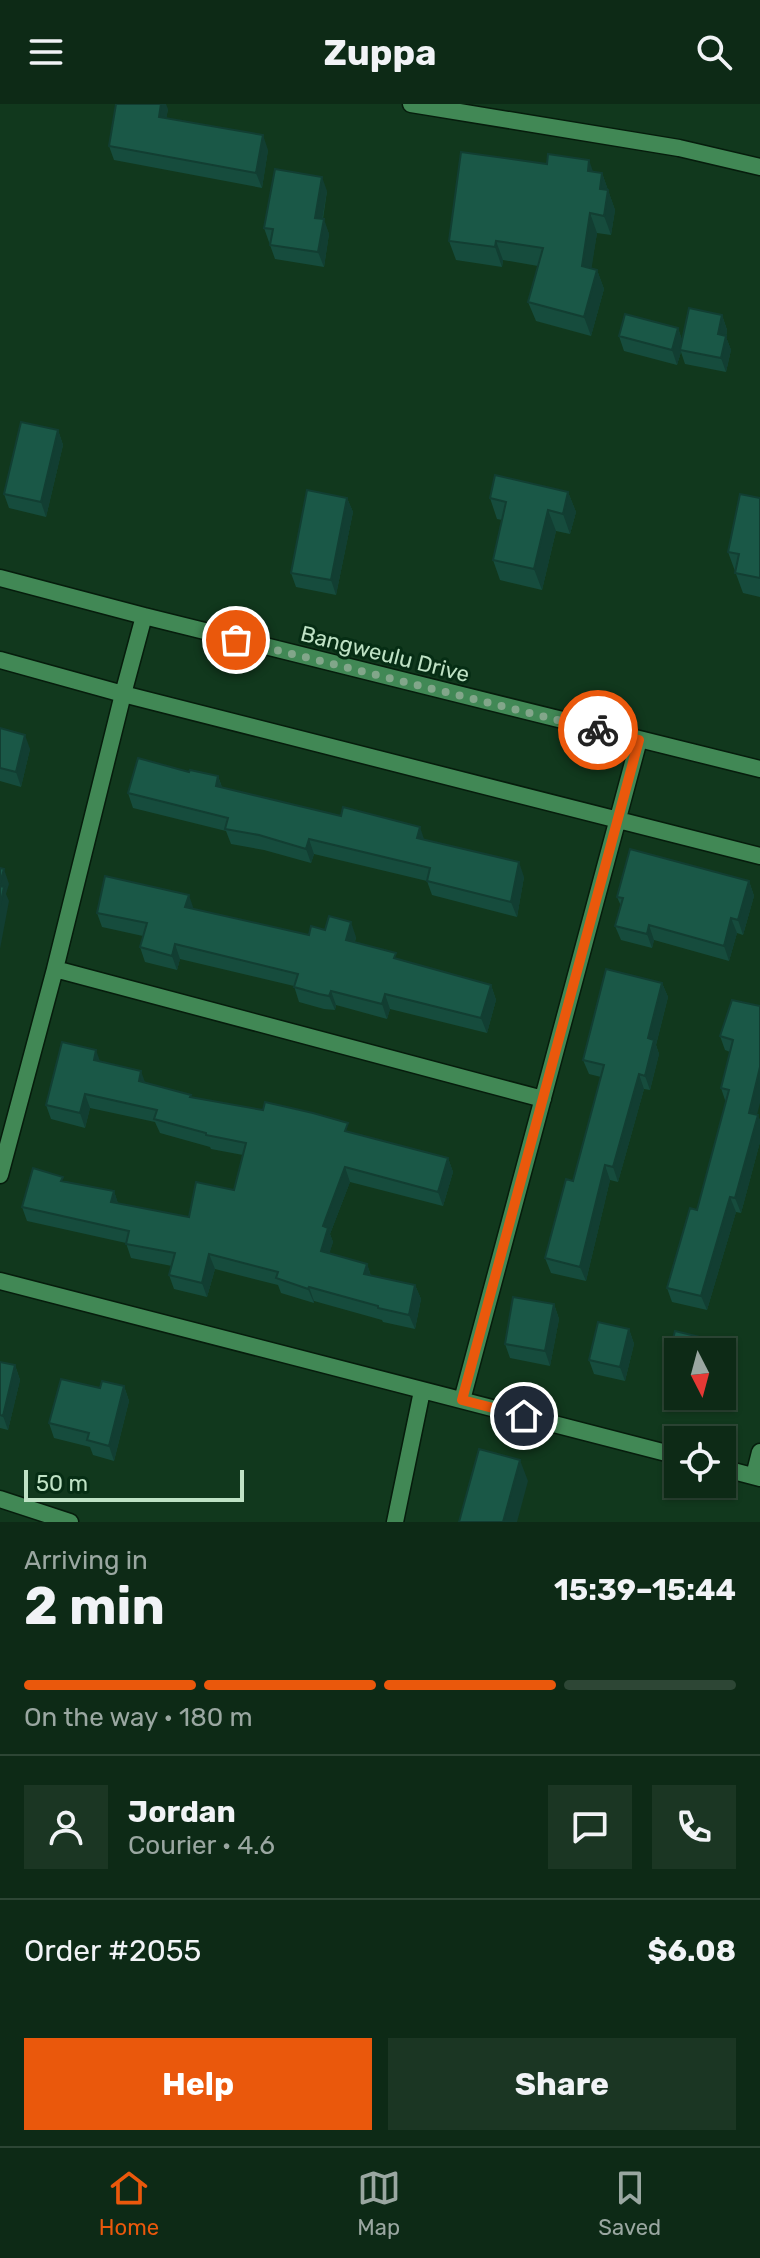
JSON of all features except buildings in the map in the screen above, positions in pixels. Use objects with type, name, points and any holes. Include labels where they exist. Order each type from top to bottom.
[{"type":"street","points":[[411,104],[679,148],[760,167]]},
{"type":"street","name":"Bangweulu Drive","points":[[0,578],[760,769]]},
{"type":"street","points":[[0,1175],[144,616]]},
{"type":"street","points":[[0,660],[760,856]]},
{"type":"street","points":[[462,1400],[639,740]]},
{"type":"street","points":[[55,969],[543,1099]]},
{"type":"street","points":[[0,1281],[664,1452]]},
{"type":"street","points":[[395,1522],[422,1391]]},
{"type":"street","points":[[736,1472],[757,1477],[760,1452]]},
{"type":"street","points":[[0,1499],[70,1522]]},
{"type":"way so far","points":[[236,640],[598,730]]},
{"type":"route","points":[[524,1416],[462,1400],[639,740],[598,730]]}]
